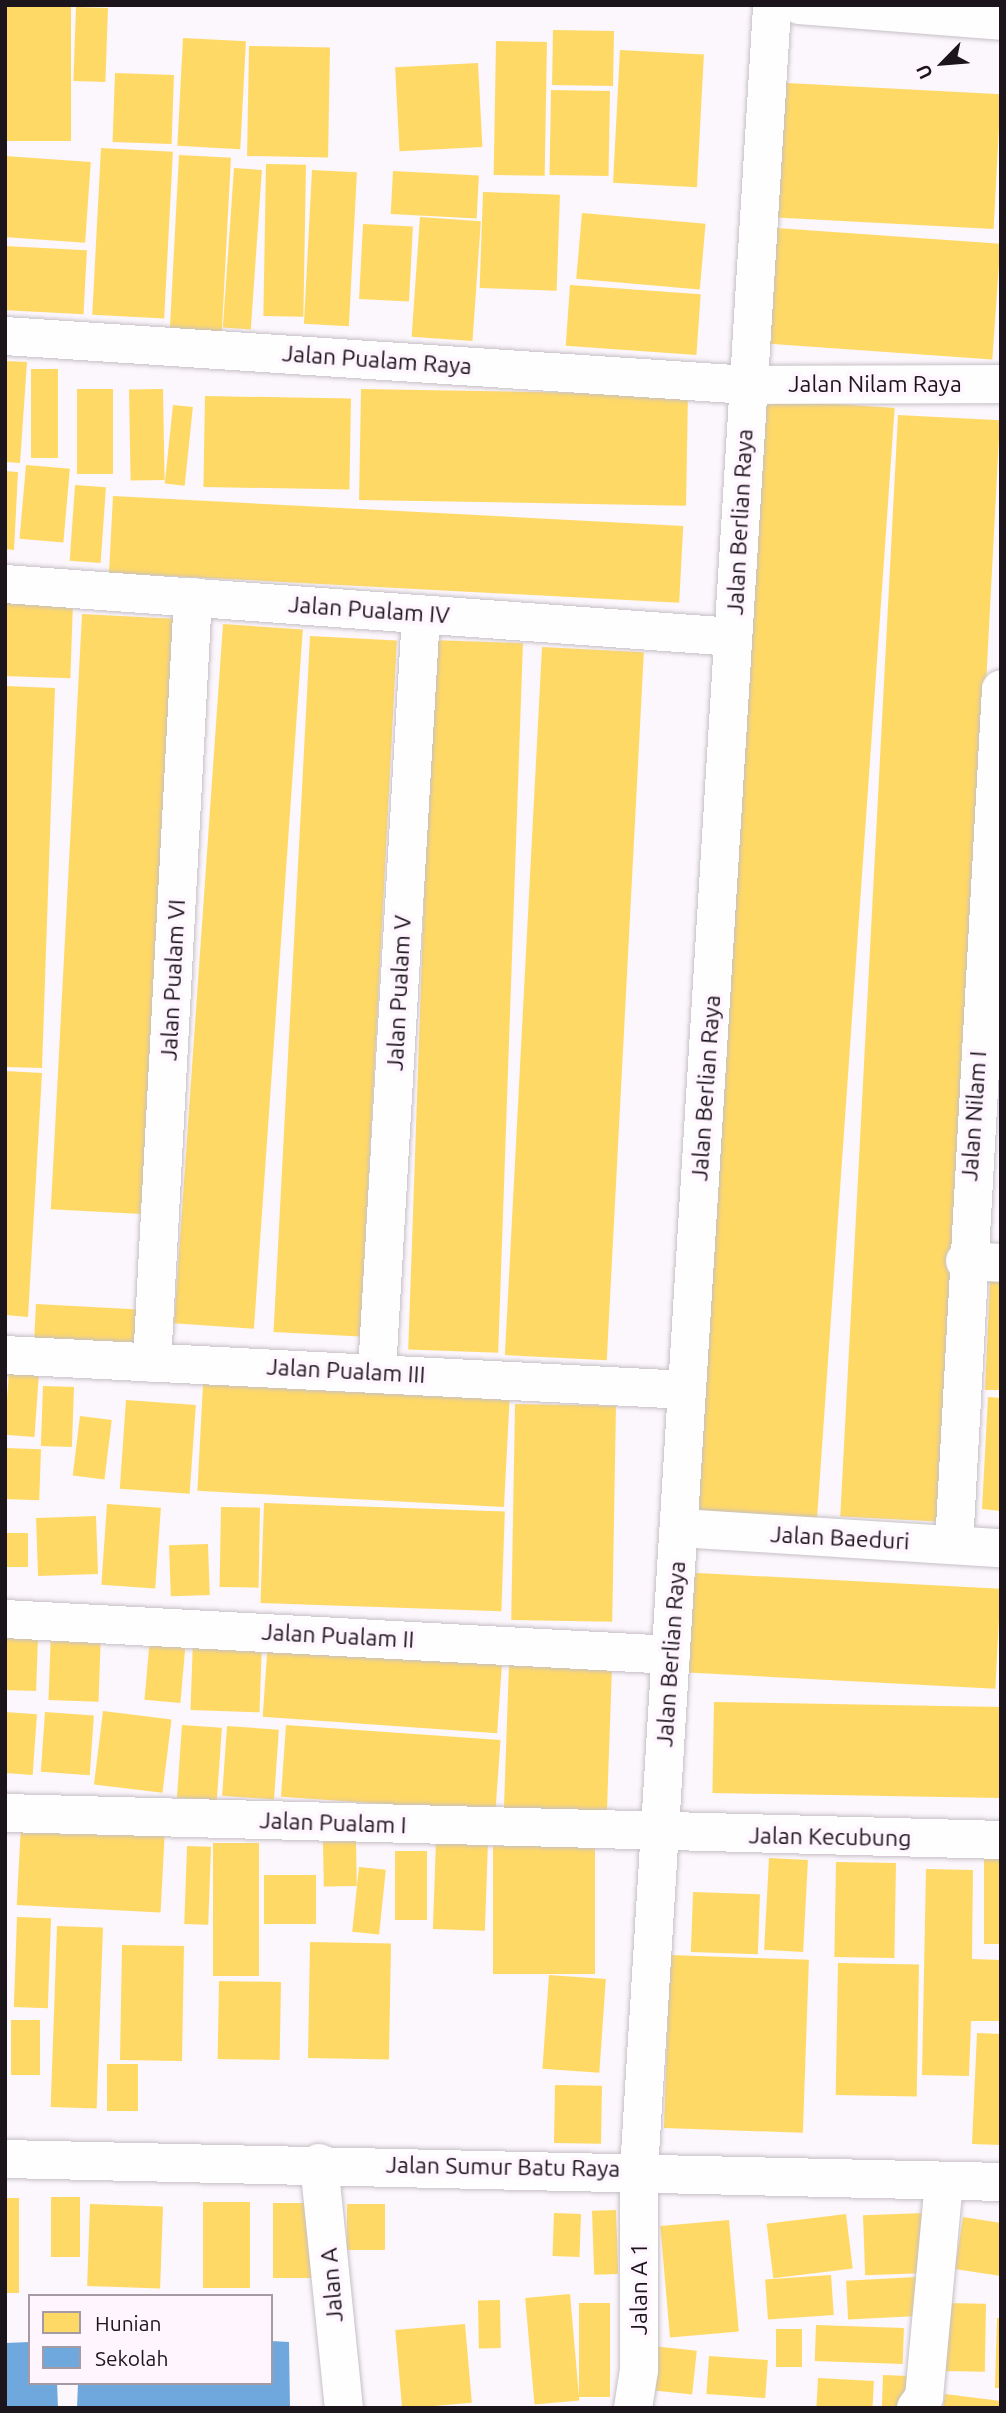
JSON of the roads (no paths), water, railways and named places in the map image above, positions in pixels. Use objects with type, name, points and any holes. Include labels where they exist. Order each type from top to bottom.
[{"type":"street","name":"Jalan Berlian Raya","points":[[639,2170],[772,5]]},
{"type":"street","points":[[799,5],[1001,21]]},
{"type":"street","name":"Jalan Pualam Raya","points":[[5,336],[749,385]]},
{"type":"street","name":"Jalan Nilam Raya","points":[[749,385],[1001,384]]},
{"type":"street","name":"Jalan Pualam IV","points":[[5,584],[733,638]]},
{"type":"street","name":"Jalan Pualam VI","points":[[152,1363],[193,597]]},
{"type":"street","name":"Jalan Pualam V","points":[[377,1371],[421,614]]},
{"type":"street","name":"Jalan Nilam I","points":[[954,1545],[983,1263],[1001,688]]},
{"type":"street","name":"Jalan Pualam III","points":[[5,1355],[377,1371],[687,1390]]},
{"type":"street","name":"Jalan Baeduri","points":[[679,1528],[1001,1548]]},
{"type":"street","name":"Jalan Pualam II","points":[[5,1619],[671,1655]]},
{"type":"street","name":"Jalan Pualam I","points":[[5,1812],[660,1834]]},
{"type":"street","name":"Jalan Kecubung","points":[[660,1834],[1001,1840]]},
{"type":"street","name":"Jalan Sumur Batu Raya","points":[[5,2159],[639,2170],[1001,2182]]},
{"type":"street","name":"Jalan A","points":[[319,2163],[344,2408]]},
{"type":"street","name":"Jalan A 1","points":[[633,2408],[639,2370],[639,2170]]},
{"type":"street","points":[[916,2408],[924,2397],[944,2181]]}]
